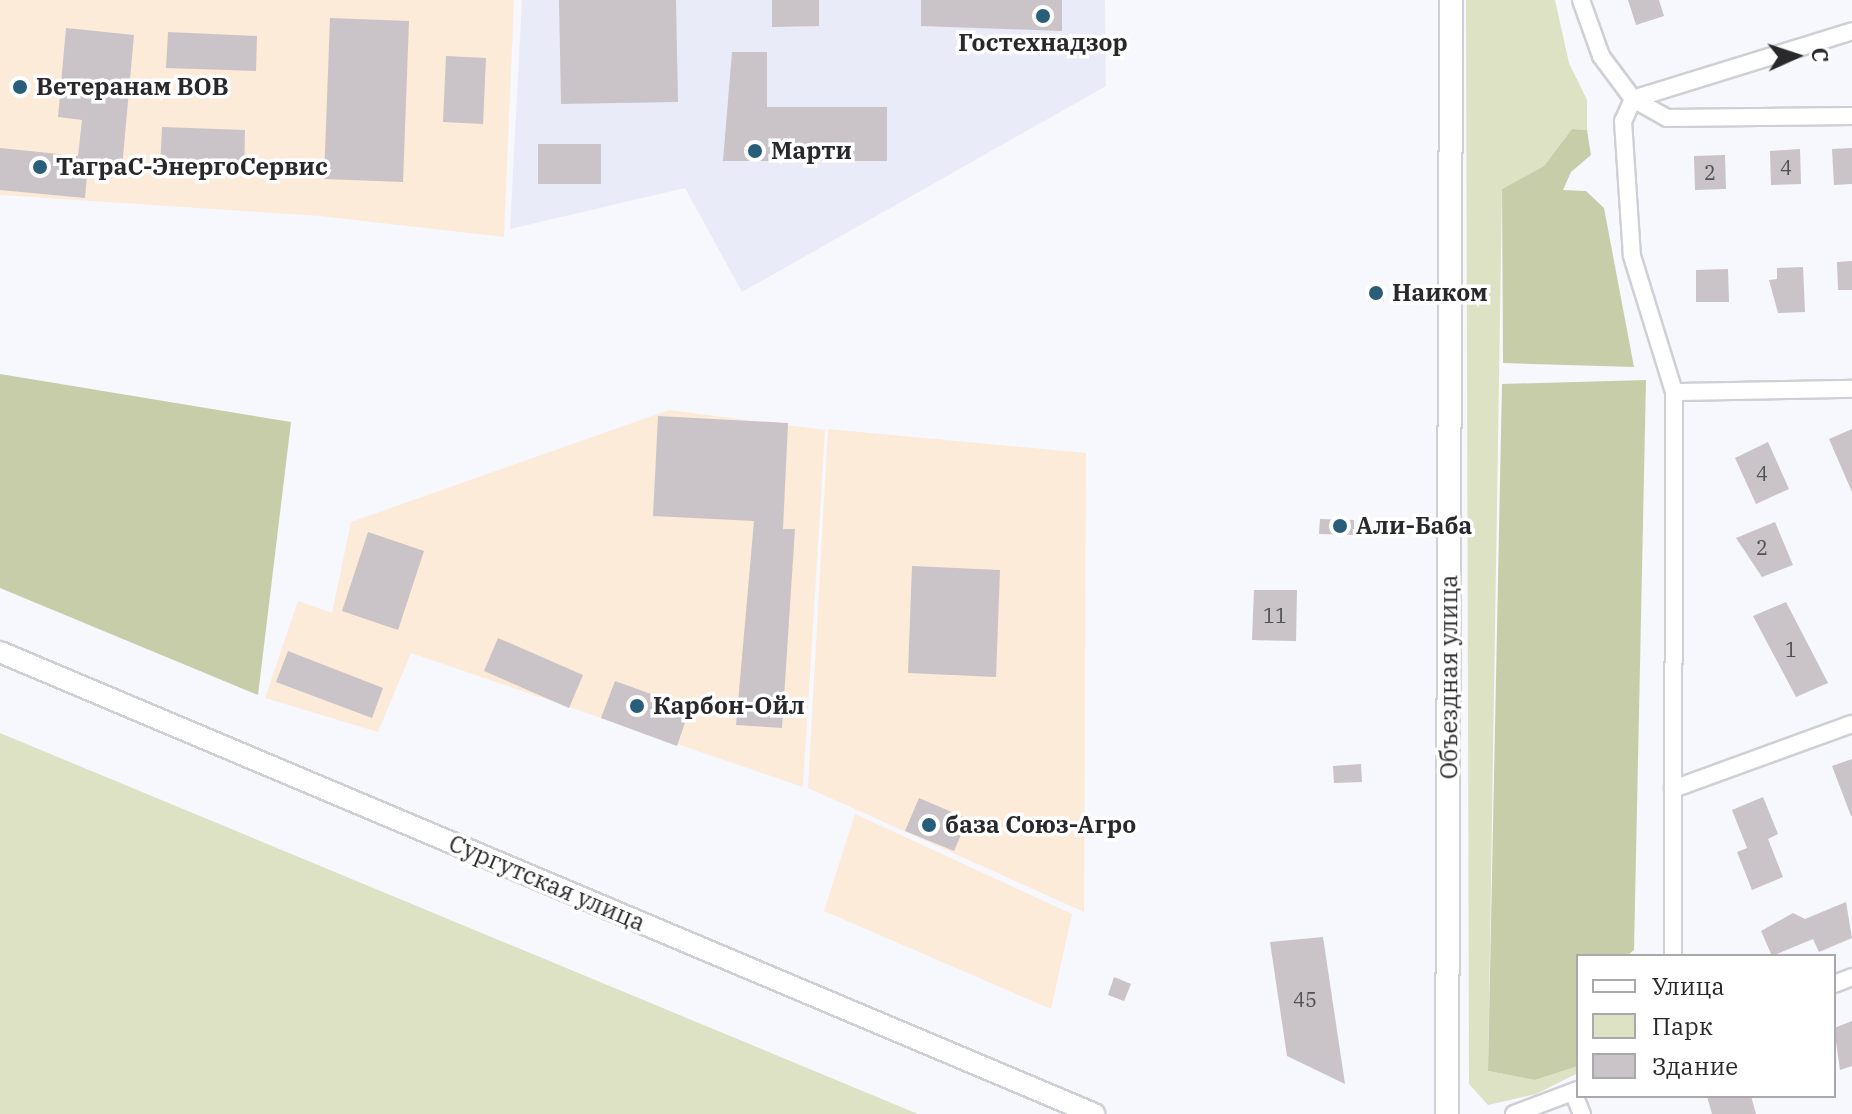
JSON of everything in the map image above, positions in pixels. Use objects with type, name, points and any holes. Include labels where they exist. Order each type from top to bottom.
[{"type":"main road","name":"Объездная улица","points":[[1447,1114],[1451,0]]},
{"type":"street","points":[[1581,0],[1613,73],[1623,121],[1632,256],[1674,392],[1673,954]]},
{"type":"street","points":[[1623,121],[1633,99],[1852,31]]},
{"type":"street","points":[[1613,73],[1633,99],[1667,118],[1852,116]]},
{"type":"street","points":[[1674,392],[1852,389]]},
{"type":"street","name":"Сургутская улица","points":[[0,652],[1094,1114]]},
{"type":"street","points":[[1673,789],[1852,724]]},
{"type":"street","points":[[1514,1114],[1575,1091]]},
{"type":"shaded area","points":[[0,0],[514,0],[504,237],[320,216],[0,195]]},
{"type":"shaded area","points":[[522,0],[1105,0],[1106,86],[742,292],[685,188],[510,229]]},
{"type":"shaded area","points":[[669,410],[825,430],[803,787],[411,653],[378,732],[265,698],[298,601],[332,613],[351,522]]},
{"type":"shaded area","points":[[828,429],[1086,453],[1084,912],[808,788]]},
{"type":"shaded area","points":[[855,814],[1072,914],[1051,1009],[824,911]]},
{"type":"green space","points":[[1466,0],[1555,0],[1569,63],[1587,100],[1587,130],[1572,129],[1544,166],[1502,189],[1488,1071],[1535,1080],[1576,1067],[1576,1074],[1536,1094],[1488,1105],[1469,1084]]},
{"type":"green space","points":[[1572,129],[1587,130],[1591,155],[1571,172],[1563,190],[1586,191],[1604,208],[1634,367],[1503,363],[1502,189],[1544,166]]},
{"type":"green space","points":[[0,374],[291,422],[258,695],[0,588]]},
{"type":"green space","points":[[1646,380],[1634,950],[1629,954],[1576,954],[1576,1067],[1535,1080],[1488,1071],[1502,384]]},
{"type":"green space","points":[[0,733],[918,1114],[0,1114]]},
{"type":"building","points":[[559,0],[676,0],[678,102],[561,104]]},
{"type":"building","points":[[772,0],[819,0],[819,26],[772,27]]},
{"type":"building","points":[[921,0],[1062,0],[1062,31],[921,26]]},
{"type":"building","points":[[1628,0],[1659,0],[1664,16],[1636,25]]},
{"type":"building","points":[[330,18],[409,21],[403,182],[324,179]]},
{"type":"building","points":[[66,28],[134,35],[122,168],[88,164],[85,198],[0,190],[0,148],[78,156],[82,120],[58,117]]},
{"type":"building","points":[[168,32],[257,36],[256,71],[166,68]]},
{"type":"building","points":[[732,52],[767,52],[767,107],[887,107],[887,161],[723,161]]},
{"type":"building","points":[[446,56],[486,58],[483,124],[443,122]]},
{"type":"building","points":[[162,127],[245,130],[244,173],[160,170]]},
{"type":"building","points":[[538,144],[601,144],[601,184],[538,184]]},
{"type":"building","points":[[1852,148],[1852,184],[1834,185],[1832,149]]},
{"type":"building","points":[[1800,149],[1801,184],[1771,185],[1770,151]]},
{"type":"building","points":[[1725,155],[1726,189],[1695,190],[1694,156]]},
{"type":"building","points":[[1852,261],[1852,290],[1838,290],[1837,262]]},
{"type":"building","points":[[1803,267],[1805,312],[1778,313],[1769,280],[1777,279],[1777,268]]},
{"type":"building","points":[[1728,269],[1729,302],[1696,302],[1696,270]]},
{"type":"building","points":[[658,416],[788,423],[783,529],[795,529],[782,728],[736,725],[754,521],[653,516]]},
{"type":"building","points":[[1852,429],[1852,492],[1829,439]]},
{"type":"building","points":[[1768,442],[1789,489],[1756,504],[1735,458]]},
{"type":"building","points":[[1320,519],[1354,520],[1354,535],[1319,534]]},
{"type":"building","points":[[1775,522],[1793,565],[1762,577],[1736,538]]},
{"type":"building","points":[[368,532],[424,551],[398,630],[342,611]]},
{"type":"building","points":[[912,566],[1000,570],[996,677],[908,673]]},
{"type":"building","points":[[1254,590],[1297,590],[1296,641],[1252,640]]},
{"type":"building","points":[[1786,602],[1828,683],[1796,697],[1753,616]]},
{"type":"building","points":[[498,638],[583,675],[569,708],[484,671]]},
{"type":"building","points":[[288,651],[383,688],[372,718],[276,682]]},
{"type":"building","points":[[615,681],[690,708],[677,746],[601,718]]},
{"type":"building","points":[[1852,759],[1852,816],[1851,816],[1832,766]]},
{"type":"building","points":[[1361,764],[1362,782],[1334,783],[1333,766]]},
{"type":"building","points":[[1763,797],[1778,834],[1768,839],[1783,877],[1752,890],[1737,852],[1747,848],[1732,810]]},
{"type":"building","points":[[919,798],[968,819],[954,851],[905,831]]},
{"type":"building","points":[[1846,902],[1852,938],[1819,952],[1813,939],[1771,954],[1761,931],[1793,913],[1805,919]]},
{"type":"building","points":[[1323,937],[1345,1084],[1287,1056],[1270,942]]},
{"type":"building","points":[[1114,977],[1131,984],[1124,1001],[1108,995]]},
{"type":"building","points":[[1852,1021],[1852,1066],[1840,1070],[1836,1042],[1836,1027]]},
{"type":"building","points":[[1708,1098],[1752,1098],[1756,1114],[1712,1114]]},
{"type":"place","name":"Гостехнадзор","points":[[1043,16]]},
{"type":"place","name":"Ветеранам ВОВ","points":[[20,87]]},
{"type":"place","name":"Марти","points":[[755,151]]},
{"type":"place","name":"ТаграС-ЭнергоСервис","points":[[40,167]]},
{"type":"place","name":"Наиком","points":[[1376,293]]},
{"type":"place","name":"Али-Баба","points":[[1340,526]]},
{"type":"place","name":"Карбон-Ойл","points":[[637,706]]},
{"type":"place","name":"база Союз-Агро","points":[[929,825]]}]
